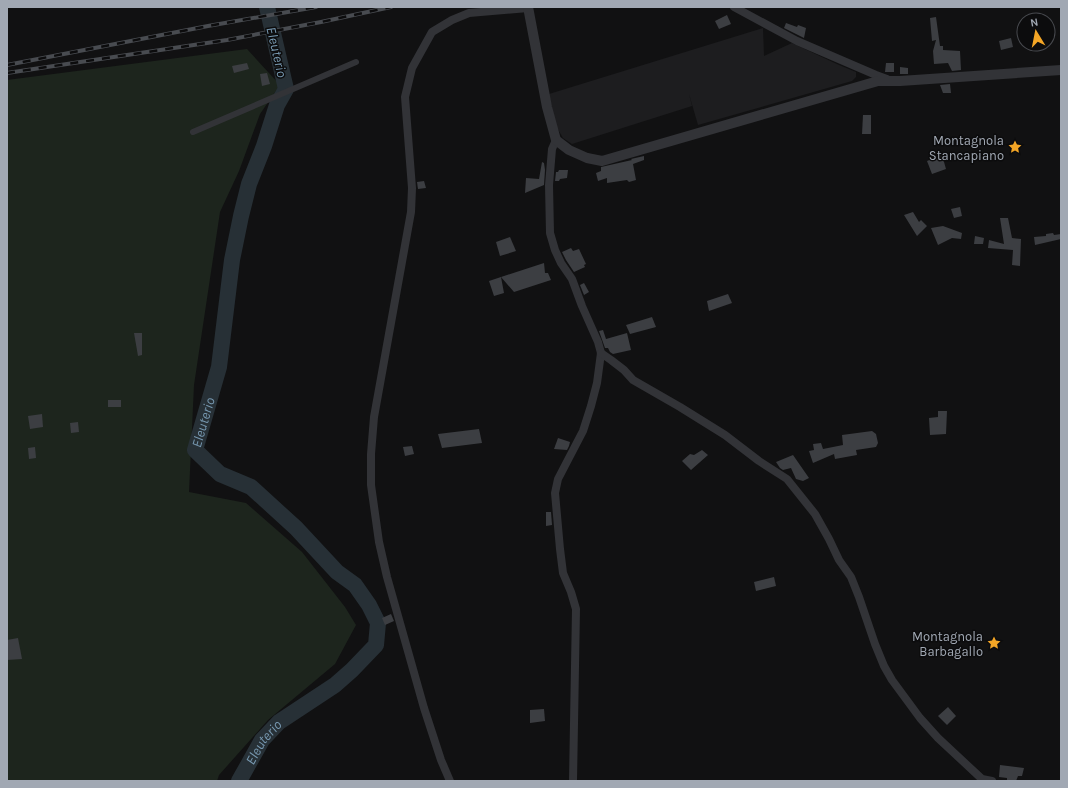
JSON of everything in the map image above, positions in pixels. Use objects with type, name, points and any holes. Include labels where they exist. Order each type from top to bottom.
[{"type":"street","points":[[734,7],[797,41],[876,76],[892,81]]},
{"type":"street","points":[[450,781],[441,760],[424,708],[387,577],[379,542],[371,485],[371,454],[374,417],[412,212],[412,188],[405,97],[412,68],[432,32],[452,20],[469,13],[528,8],[547,107],[556,140],[569,150],[587,158],[602,160],[878,81],[1061,70]]},
{"type":"street","points":[[193,132],[356,62]]},
{"type":"street","points":[[556,140],[552,149],[549,185],[550,233],[561,263],[572,278],[582,306],[598,342],[600,352],[597,383],[591,406],[583,431],[558,479],[555,493],[563,573],[576,609],[572,781]]},
{"type":"street","points":[[600,352],[624,370],[633,380],[725,435],[759,461],[787,479],[814,514],[829,539],[839,560],[851,578],[875,644],[892,680],[920,718],[938,738],[982,779],[992,781]]},
{"type":"shaded area","points":[[763,28],[764,56],[792,43],[856,72],[856,77],[852,81],[698,125],[689,94],[692,106],[572,144],[563,138],[556,126],[549,94]]},
{"type":"shaded area","points":[[247,49],[280,85],[260,114],[239,171],[220,212],[194,385],[189,492],[246,503],[302,552],[345,607],[356,625],[335,664],[268,720],[219,775],[217,781],[7,781],[7,80]]},
{"type":"building","points":[[727,15],[731,24],[719,29],[715,21]]},
{"type":"building","points":[[936,17],[940,46],[943,46],[943,50],[960,51],[961,70],[952,71],[948,63],[934,64],[933,51],[936,40],[932,41],[930,18]]},
{"type":"building","points":[[786,23],[797,27],[798,25],[806,28],[804,38],[784,28]]},
{"type":"building","points":[[1011,38],[1013,47],[1001,50],[999,41]]},
{"type":"building","points":[[247,63],[249,69],[234,73],[232,66]]},
{"type":"building","points":[[886,63],[894,63],[894,72],[885,72]]},
{"type":"building","points":[[900,67],[908,68],[908,74],[900,74]]},
{"type":"building","points":[[267,73],[270,84],[262,86],[260,74]]},
{"type":"building","points":[[950,84],[951,93],[943,93],[940,85]]},
{"type":"building","points":[[863,115],[871,115],[871,134],[862,134]]},
{"type":"building","points":[[942,155],[946,169],[932,174],[927,161]]},
{"type":"building","points":[[644,156],[644,160],[633,164],[636,180],[629,182],[627,180],[607,183],[607,178],[598,181],[596,173],[601,171],[601,167]]},
{"type":"building","points":[[542,162],[544,163],[545,170],[544,185],[525,193],[526,178],[539,179]]},
{"type":"building","points":[[559,170],[568,170],[567,178],[555,181],[556,172]]},
{"type":"building","points":[[424,181],[426,188],[418,189],[417,182]]},
{"type":"building","points":[[960,207],[962,216],[954,218],[951,209]]},
{"type":"building","points":[[913,212],[919,222],[921,220],[927,226],[917,236],[904,215]]},
{"type":"building","points":[[1000,218],[1008,218],[1012,238],[1021,239],[1020,266],[1012,265],[1013,250],[988,248],[989,240],[1004,244]]},
{"type":"building","points":[[943,226],[962,233],[961,239],[952,238],[938,245],[931,228]]},
{"type":"building","points":[[1053,233],[1054,235],[1061,234],[1061,239],[1035,245],[1034,237],[1046,236],[1046,234]]},
{"type":"building","points":[[975,236],[984,238],[983,244],[974,244]]},
{"type":"building","points":[[510,237],[516,251],[500,256],[496,242]]},
{"type":"building","points":[[571,248],[573,251],[579,249],[586,264],[584,265],[585,267],[574,272],[562,252]]},
{"type":"building","points":[[544,263],[545,273],[548,273],[551,280],[514,292],[501,277]]},
{"type":"building","points":[[501,277],[504,293],[494,296],[489,281]]},
{"type":"building","points":[[584,283],[589,292],[584,295],[580,285]]},
{"type":"building","points":[[728,294],[732,303],[709,311],[707,301]]},
{"type":"building","points":[[652,317],[656,327],[630,334],[626,325]]},
{"type":"building","points":[[603,330],[606,339],[627,333],[631,350],[613,354],[610,352],[608,348],[605,348],[599,331]]},
{"type":"building","points":[[134,333],[142,333],[142,355],[138,356]]},
{"type":"building","points":[[108,400],[121,400],[121,407],[108,407]]},
{"type":"building","points":[[938,411],[947,411],[946,434],[930,435],[929,418],[938,417]]},
{"type":"building","points":[[42,414],[43,427],[30,429],[28,416]]},
{"type":"building","points":[[78,422],[79,432],[71,433],[70,423]]},
{"type":"building","points":[[479,429],[482,443],[442,448],[438,434]]},
{"type":"building","points":[[872,431],[876,434],[878,443],[876,447],[856,450],[857,455],[835,459],[834,454],[813,463],[809,451],[814,450],[813,444],[821,443],[823,449],[843,445],[842,435]]},
{"type":"building","points":[[558,438],[570,442],[567,450],[554,449]]},
{"type":"building","points":[[412,446],[414,454],[405,456],[403,447]]},
{"type":"building","points":[[35,447],[36,458],[29,459],[28,448]]},
{"type":"building","points":[[702,450],[708,455],[691,470],[682,461],[690,454],[694,455]]},
{"type":"building","points":[[793,455],[809,478],[803,481],[796,479],[791,468],[783,470],[776,462]]},
{"type":"building","points":[[546,512],[551,512],[552,525],[546,526]]},
{"type":"building","points":[[774,577],[776,586],[756,591],[754,582]]},
{"type":"building","points":[[391,614],[394,621],[385,625],[382,618]]},
{"type":"building","points":[[18,638],[22,659],[7,660],[7,640]]},
{"type":"building","points":[[948,707],[956,716],[947,725],[938,716]]},
{"type":"building","points":[[544,709],[545,721],[530,723],[530,710]]},
{"type":"building","points":[[1000,765],[1024,768],[1022,776],[1018,776],[1016,781],[1007,781],[1007,778],[999,777]]},
{"type":"waterway","name":"Eleuterio","points":[[239,781],[262,740],[279,722],[335,685],[376,645],[378,623],[369,605],[355,585],[337,572],[296,528],[251,487],[220,474],[195,450],[219,367],[232,260],[249,184],[264,146],[277,105],[286,89],[267,7]]},
{"type":"railway","points":[[7,65],[208,26],[316,7]]},
{"type":"railway","points":[[7,73],[227,40],[391,7]]},
{"type":"place","name":"Montagnola Stancapiano","points":[[1015,147]]},
{"type":"place","name":"Montagnola Barbagallo","points":[[994,643]]}]
